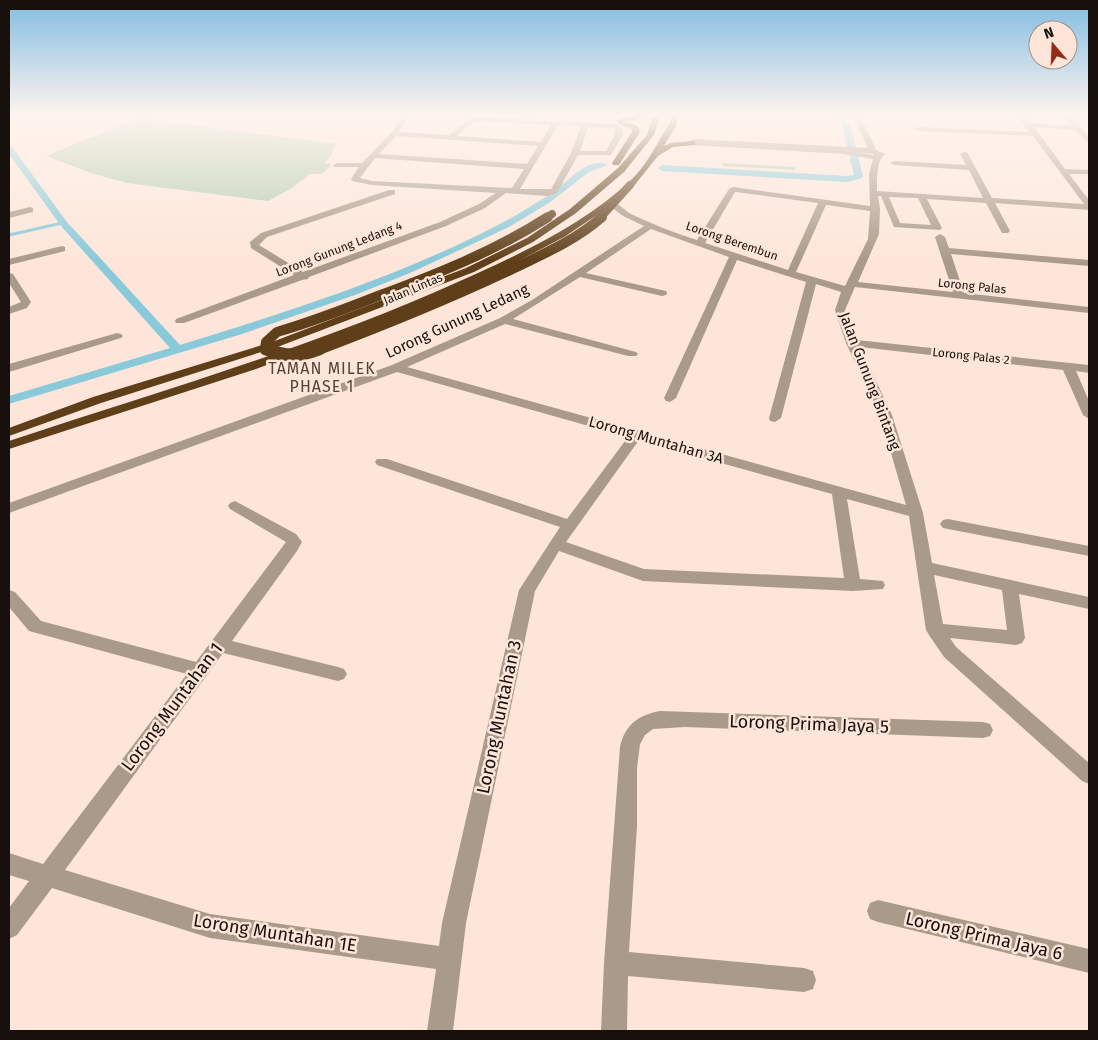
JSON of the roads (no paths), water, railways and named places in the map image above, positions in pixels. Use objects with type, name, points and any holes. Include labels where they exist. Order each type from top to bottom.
[{"type":"highway","points":[[555,213],[600,178],[614,164]]},
{"type":"highway","name":"Jalan Lintas","points":[[9,432],[97,400],[276,344],[470,270],[530,240],[573,211],[627,164]]},
{"type":"highway","name":"Jalan Lintas","points":[[9,445],[336,337],[434,298],[551,240],[590,215],[630,185],[649,164]]},
{"type":"highway","points":[[587,198],[460,264],[390,292],[277,332],[266,342],[265,349],[284,356],[304,355],[434,306],[524,263],[564,241],[596,221],[614,205],[630,185]]},
{"type":"highway","name":"Jalan Lintas","points":[[9,423],[45,412],[97,400]]},
{"type":"highway","name":"Jalan Lintas","points":[[9,456],[53,440],[110,413]]},
{"type":"street","points":[[480,164],[529,167]]},
{"type":"street","points":[[509,192],[531,164]]},
{"type":"street","points":[[365,165],[356,178],[357,181],[536,194],[554,191],[569,164]]},
{"type":"street","name":"Jalan Gunung Bintang","points":[[864,164],[878,193],[874,236],[840,310],[852,343],[886,415],[916,513],[935,630],[950,652],[1089,776]]},
{"type":"street","points":[[902,164],[973,168]]},
{"type":"street","points":[[970,164],[1005,231]]},
{"type":"street","points":[[1057,164],[1089,206]]},
{"type":"street","points":[[337,165],[365,165]]},
{"type":"street","points":[[1063,171],[1089,172]]},
{"type":"street","points":[[700,244],[733,189],[876,209]]},
{"type":"street","points":[[304,276],[254,246],[255,242],[264,236],[392,192]]},
{"type":"street","name":"Lorong Gunung Ledang 4","points":[[180,321],[443,224],[509,192]]},
{"type":"street","points":[[878,193],[1089,206]]},
{"type":"street","points":[[878,193],[897,225],[939,232]]},
{"type":"street","points":[[921,196],[939,232],[960,297]]},
{"type":"street","points":[[791,274],[823,202]]},
{"type":"street","name":"Lorong Berembun","points":[[614,205],[617,210],[650,226],[734,257],[812,280],[850,287]]},
{"type":"street","points":[[9,214],[30,210]]},
{"type":"street","name":"Lorong Gunung Ledang","points":[[9,508],[396,368],[504,320],[536,302],[650,226]]},
{"type":"street","points":[[9,262],[62,249]]},
{"type":"street","points":[[945,251],[1089,263]]},
{"type":"street","points":[[670,398],[734,257]]},
{"type":"street","points":[[578,274],[662,293]]},
{"type":"street","points":[[9,276],[26,302],[23,306],[9,311]]},
{"type":"street","points":[[775,418],[812,280]]},
{"type":"street","name":"Lorong Palas","points":[[850,287],[1089,310]]},
{"type":"street","points":[[504,320],[632,354]]},
{"type":"street","points":[[9,368],[117,336]]},
{"type":"street","name":"Lorong Palas 2","points":[[852,343],[1089,369]]},
{"type":"street","points":[[1068,367],[1089,414]]},
{"type":"street","name":"Lorong Muntahan 3A","points":[[396,368],[916,513]]},
{"type":"street","name":"Lorong Muntahan 3","points":[[440,1031],[454,923],[527,590],[556,544],[637,434]]},
{"type":"street","points":[[382,462],[570,525]]},
{"type":"street","points":[[839,491],[853,585]]},
{"type":"street","name":"Lorong Muntahan 1","points":[[9,927],[292,547],[294,542],[235,506]]},
{"type":"street","points":[[948,524],[1089,551]]},
{"type":"street","points":[[556,544],[643,575],[743,581],[877,585]]},
{"type":"street","points":[[925,567],[1089,603]]},
{"type":"street","points":[[935,630],[1016,638],[1010,585]]},
{"type":"street","points":[[9,596],[35,626],[200,670]]},
{"type":"street","points":[[219,644],[338,674]]},
{"type":"street","name":"Lorong Prima Jaya 5","points":[[616,963],[628,800],[629,751],[632,739],[638,729],[646,723],[685,719],[983,730]]},
{"type":"street","name":"Lorong Muntahan 1E","points":[[9,864],[210,926],[449,959]]},
{"type":"street","name":"Lorong Prima Jaya 6","points":[[878,911],[1089,961]]},
{"type":"street","points":[[614,1031],[616,963],[804,980]]},
{"type":"waterway","points":[[20,164],[64,224],[177,349]]},
{"type":"waterway","points":[[662,168],[847,179],[859,176],[856,164]]},
{"type":"waterway","points":[[9,400],[181,349],[351,293],[461,247],[504,226],[546,201],[586,170],[594,166],[604,165]]},
{"type":"waterway","points":[[9,235],[62,223]]},
{"type":"district","name":"TAMAN MILEK PHASE 1","points":[[322,377]]}]
